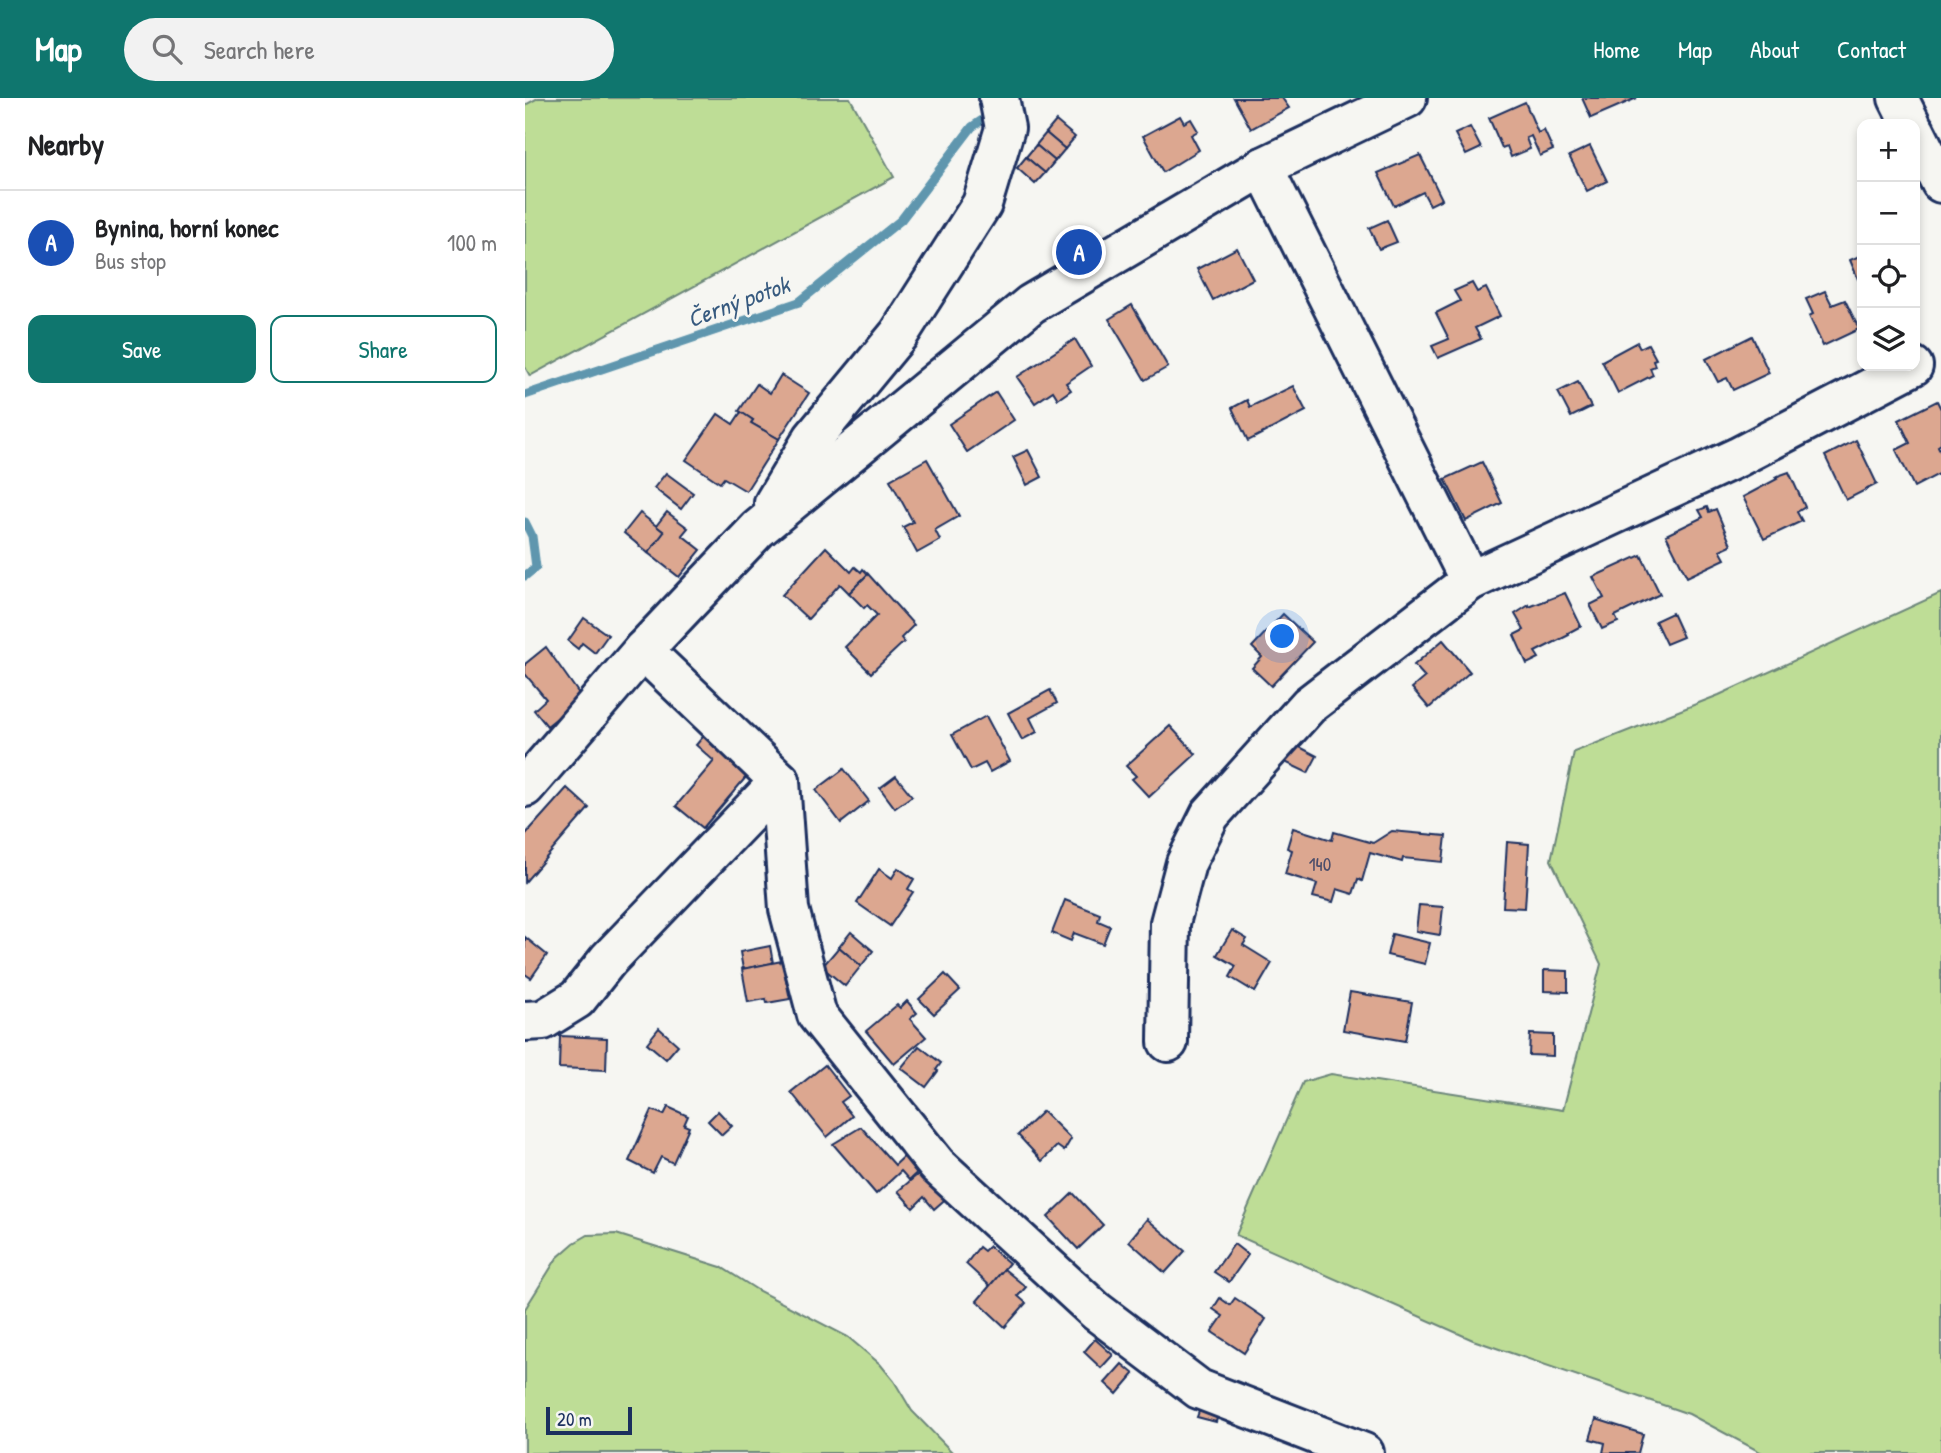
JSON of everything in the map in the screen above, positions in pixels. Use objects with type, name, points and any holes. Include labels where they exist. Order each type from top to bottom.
[{"type":"street","points":[[525,787],[643,650],[758,529],[1031,304],[1263,167],[1407,98]]},
{"type":"street","points":[[1898,98],[1909,119]]},
{"type":"street","points":[[758,529],[813,438],[899,334],[982,204],[1002,113]]},
{"type":"street","points":[[1920,141],[1941,183]]},
{"type":"street","points":[[1263,167],[1469,581]]},
{"type":"street","points":[[1920,362],[1941,351]]},
{"type":"street","points":[[1168,1042],[1170,923],[1186,863],[1210,815],[1310,705],[1469,581],[1738,457],[1903,371]]},
{"type":"street","points":[[643,650],[780,781],[789,909],[817,1015],[937,1165],[1096,1311],[1199,1389],[1364,1453]]},
{"type":"street","points":[[525,1021],[543,1020],[577,999],[608,960],[780,781]]},
{"type":"green space","points":[[538,98],[850,98],[894,177],[530,376],[525,367],[525,105]]},
{"type":"green space","points":[[1941,593],[1941,1453],[1762,1453],[1689,1414],[1473,1340],[1236,1235],[1303,1082],[1331,1074],[1563,1110],[1601,964],[1551,860],[1574,752],[1719,695]]},
{"type":"green space","points":[[616,1234],[721,1267],[759,1291],[848,1337],[880,1364],[912,1411],[953,1453],[525,1453],[525,1309],[557,1258],[574,1243],[588,1235]]},
{"type":"building","points":[[1234,98],[1282,98],[1289,108],[1251,129]]},
{"type":"building","points":[[1582,98],[1637,98],[1591,118]]},
{"type":"building","points":[[1525,102],[1538,133],[1544,130],[1553,150],[1540,156],[1531,136],[1526,138],[1530,149],[1511,157],[1507,146],[1502,148],[1489,118]]},
{"type":"building","points":[[1180,116],[1184,123],[1191,119],[1198,131],[1191,135],[1199,150],[1163,172],[1143,136]]},
{"type":"building","points":[[1056,121],[1075,137],[1065,149],[1046,133]]},
{"type":"building","points":[[1470,127],[1481,148],[1466,155],[1455,134]]},
{"type":"building","points":[[1046,133],[1065,149],[1055,161],[1036,145]]},
{"type":"building","points":[[1036,145],[1055,161],[1045,173],[1026,157]]},
{"type":"building","points":[[1590,146],[1607,181],[1587,191],[1569,156]]},
{"type":"building","points":[[1420,155],[1442,199],[1430,205],[1423,192],[1394,206],[1378,173]]},
{"type":"building","points":[[1026,157],[1045,173],[1035,184],[1017,168]]},
{"type":"building","points":[[1387,220],[1397,242],[1379,249],[1369,228]]},
{"type":"building","points":[[1237,248],[1253,279],[1213,300],[1197,269]]},
{"type":"building","points":[[1857,257],[1857,277],[1850,260]]},
{"type":"building","points":[[1472,283],[1477,292],[1486,288],[1500,316],[1475,328],[1481,339],[1438,358],[1432,346],[1449,339],[1436,313],[1460,301],[1454,291]]},
{"type":"building","points":[[1825,291],[1832,305],[1845,300],[1857,330],[1823,346],[1809,316],[1813,314],[1806,299]]},
{"type":"building","points":[[1132,305],[1168,367],[1145,380],[1109,319]]},
{"type":"building","points":[[1752,336],[1769,373],[1733,390],[1727,378],[1718,382],[1706,359]]},
{"type":"building","points":[[1075,339],[1091,366],[1066,383],[1071,390],[1058,399],[1053,391],[1035,403],[1017,377]]},
{"type":"building","points":[[1637,342],[1640,348],[1648,344],[1656,359],[1653,360],[1655,366],[1650,368],[1653,375],[1618,393],[1602,361]]},
{"type":"building","points":[[781,375],[809,393],[779,439],[751,423],[753,420],[739,411],[757,384],[770,393]]},
{"type":"building","points":[[1578,382],[1591,407],[1571,417],[1558,392]]},
{"type":"building","points":[[1293,386],[1306,411],[1248,441],[1232,408],[1247,400],[1250,407]]},
{"type":"building","points":[[996,392],[1014,420],[967,452],[949,424]]},
{"type":"building","points":[[1937,401],[1941,409],[1941,444],[1938,446],[1941,452],[1941,473],[1914,487],[1896,450],[1910,443],[1899,420]]},
{"type":"building","points":[[741,412],[753,420],[751,423],[779,439],[746,491],[724,478],[720,483],[686,460],[718,414],[733,424]]},
{"type":"building","points":[[1856,440],[1877,484],[1846,500],[1825,456]]},
{"type":"building","points":[[1028,450],[1042,477],[1027,485],[1013,457]]},
{"type":"building","points":[[927,459],[959,516],[935,530],[940,540],[917,553],[903,527],[913,522],[890,480]]},
{"type":"building","points":[[1482,462],[1502,503],[1466,521],[1445,479]]},
{"type":"building","points":[[1789,472],[1805,507],[1797,512],[1802,521],[1764,539],[1743,497],[1777,479],[1775,477]]},
{"type":"building","points":[[666,473],[693,493],[681,509],[654,488]]},
{"type":"building","points":[[1707,507],[1709,512],[1716,509],[1731,545],[1720,550],[1725,559],[1687,577],[1666,535],[1703,517],[1699,510]]},
{"type":"building","points":[[667,512],[688,528],[682,535],[701,550],[679,577],[648,553],[664,532],[656,526]]},
{"type":"building","points":[[640,513],[664,532],[648,553],[624,533]]},
{"type":"building","points":[[826,547],[851,572],[855,567],[868,574],[849,593],[840,584],[808,619],[782,595]]},
{"type":"building","points":[[1641,555],[1660,594],[1615,616],[1618,622],[1602,629],[1590,605],[1604,598],[1593,577]]},
{"type":"building","points":[[868,574],[914,625],[901,638],[904,642],[871,673],[845,647],[877,615],[867,605],[864,608],[849,593]]},
{"type":"building","points":[[1565,593],[1581,626],[1535,652],[1539,658],[1527,664],[1514,635],[1524,630],[1515,614],[1529,605]]},
{"type":"building","points":[[1672,613],[1683,637],[1666,644],[1655,621]]},
{"type":"building","points":[[1283,614],[1313,642],[1271,686],[1252,668],[1262,657],[1252,647]]},
{"type":"building","points":[[584,618],[608,635],[595,653],[582,643],[578,649],[568,641]]},
{"type":"building","points":[[1443,640],[1470,672],[1429,708],[1412,688],[1425,677],[1414,665]]},
{"type":"building","points":[[546,647],[582,698],[547,726],[534,710],[546,699],[525,674],[525,664]]},
{"type":"building","points":[[1050,690],[1057,703],[1030,718],[1037,732],[1022,740],[1008,713]]},
{"type":"building","points":[[986,716],[1010,761],[990,772],[985,763],[971,770],[952,735]]},
{"type":"building","points":[[1170,726],[1196,754],[1149,797],[1132,779],[1136,776],[1126,766]]},
{"type":"building","points":[[707,732],[752,770],[703,828],[676,806],[714,761],[696,745]]},
{"type":"building","points":[[1292,743],[1317,756],[1308,773],[1283,761]]},
{"type":"building","points":[[844,769],[869,801],[841,823],[816,790]]},
{"type":"building","points":[[896,776],[912,796],[895,808],[880,788]]},
{"type":"building","points":[[567,788],[589,808],[525,882],[525,835]]},
{"type":"building","points":[[1293,828],[1332,840],[1334,832],[1373,843],[1392,831],[1446,836],[1443,862],[1403,858],[1402,862],[1370,853],[1362,881],[1358,879],[1353,894],[1337,889],[1333,902],[1313,897],[1317,884],[1285,874],[1292,850],[1287,848]]},
{"type":"building","points":[[1507,842],[1529,844],[1525,908],[1503,907]]},
{"type":"building","points":[[898,868],[914,879],[908,889],[913,892],[890,926],[857,903],[879,869],[892,878]]},
{"type":"building","points":[[1065,900],[1100,914],[1098,921],[1110,926],[1103,944],[1074,933],[1071,941],[1052,933]]},
{"type":"building","points":[[1419,905],[1443,907],[1440,935],[1416,931]]},
{"type":"building","points":[[1232,930],[1247,939],[1243,945],[1272,963],[1255,992],[1230,977],[1236,966],[1217,955]]},
{"type":"building","points":[[851,932],[873,951],[861,966],[839,947]]},
{"type":"building","points":[[1392,934],[1430,943],[1425,964],[1387,955]]},
{"type":"building","points":[[525,937],[547,955],[531,978],[525,974]]},
{"type":"building","points":[[770,946],[773,963],[743,969],[740,952]]},
{"type":"building","points":[[839,947],[861,966],[845,986],[822,967]]},
{"type":"building","points":[[782,961],[790,999],[767,1003],[766,999],[748,1002],[742,969]]},
{"type":"building","points":[[1544,970],[1568,971],[1568,992],[1544,991]]},
{"type":"building","points":[[945,974],[960,990],[934,1014],[919,999]]},
{"type":"building","points":[[1350,992],[1412,1002],[1405,1041],[1343,1030]]},
{"type":"building","points":[[907,1001],[917,1013],[910,1019],[926,1037],[894,1064],[866,1031],[897,1005],[900,1008]]},
{"type":"building","points":[[659,1028],[678,1045],[666,1059],[647,1043]]},
{"type":"building","points":[[1530,1034],[1553,1035],[1553,1056],[1529,1055]]},
{"type":"building","points":[[560,1036],[607,1038],[606,1070],[559,1068]]},
{"type":"building","points":[[919,1046],[941,1063],[926,1087],[901,1068]]},
{"type":"building","points":[[825,1065],[849,1096],[841,1102],[852,1116],[827,1137],[791,1092]]},
{"type":"building","points":[[668,1107],[688,1116],[684,1125],[689,1127],[673,1163],[661,1157],[653,1173],[629,1161],[652,1110],[664,1115]]},
{"type":"building","points":[[718,1111],[732,1126],[722,1135],[708,1121]]},
{"type":"building","points":[[1043,1111],[1071,1139],[1064,1151],[1057,1146],[1042,1161],[1018,1135]]},
{"type":"building","points":[[861,1127],[895,1165],[910,1151],[924,1166],[909,1180],[901,1171],[876,1194],[833,1144]]},
{"type":"building","points":[[923,1170],[950,1195],[934,1209],[924,1197],[913,1208],[898,1191]]},
{"type":"building","points":[[1073,1193],[1103,1225],[1078,1249],[1048,1217]]},
{"type":"building","points":[[1147,1219],[1185,1251],[1165,1273],[1129,1241]]},
{"type":"building","points":[[1234,1244],[1248,1255],[1229,1282],[1214,1272]]},
{"type":"building","points":[[989,1246],[1009,1263],[990,1286],[966,1264],[979,1247],[984,1251]]},
{"type":"building","points":[[1004,1269],[1026,1287],[1018,1296],[1026,1303],[1005,1327],[977,1301]]},
{"type":"building","points":[[1220,1298],[1230,1305],[1235,1298],[1266,1319],[1244,1353],[1212,1332],[1223,1316],[1213,1309]]},
{"type":"building","points":[[1095,1339],[1113,1355],[1101,1368],[1084,1352]]},
{"type":"building","points":[[1122,1364],[1134,1374],[1117,1394],[1105,1383]]},
{"type":"building","points":[[1201,1406],[1219,1411],[1216,1422],[1197,1417]]},
{"type":"building","points":[[1596,1419],[1643,1434],[1638,1453],[1603,1453],[1605,1443],[1590,1439]]},
{"type":"waterway","name":"Černý potok","points":[[525,395],[799,302],[901,220],[972,127],[991,114]]},
{"type":"waterway","name":"Černý potok","points":[[525,522],[532,536],[536,567],[525,576]]},
{"type":"place","name":"Bynina, horní konec","points":[[1079,252]]}]
